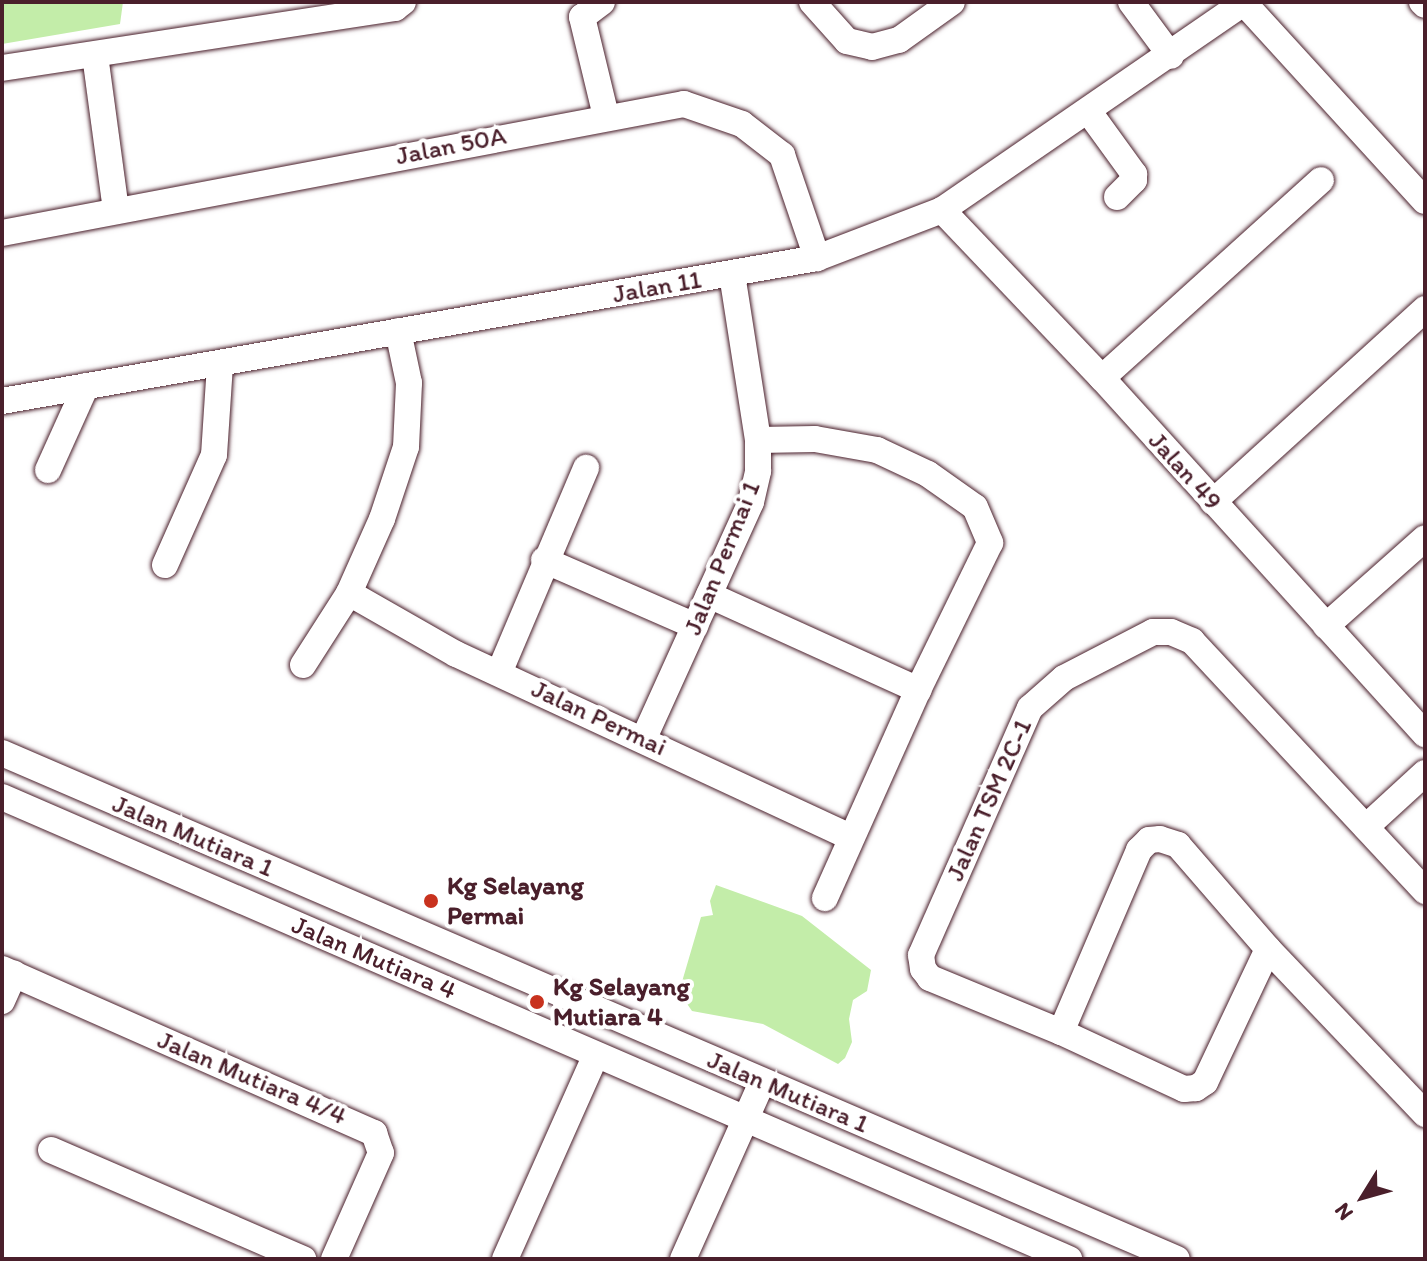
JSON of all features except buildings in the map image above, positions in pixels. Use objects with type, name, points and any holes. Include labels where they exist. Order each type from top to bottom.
[{"type":"street","points":[[2,68],[395,8],[403,2]]},
{"type":"street","points":[[602,2],[582,17],[606,116]]},
{"type":"street","points":[[812,2],[847,41],[872,47],[899,40],[952,2]]},
{"type":"street","points":[[1131,2],[1171,56]]},
{"type":"street","points":[[1245,2],[1425,201]]},
{"type":"street","name":"Jalan 11","points":[[2,401],[817,258],[942,210],[1171,56],[1245,2]]},
{"type":"street","points":[[95,55],[116,211]]},
{"type":"street","name":"Jalan 50A","points":[[2,233],[606,116],[684,104],[742,124],[782,155],[817,258]]},
{"type":"street","points":[[1089,112],[1134,174],[1134,180],[1117,197]]},
{"type":"street","points":[[1102,378],[1321,180]]},
{"type":"street","name":"Jalan 49","points":[[942,210],[1102,378],[1425,734]]},
{"type":"street","name":"Jalan Permai 1","points":[[644,738],[751,502],[758,471],[758,440],[732,274]]},
{"type":"street","points":[[1213,502],[1425,309]]},
{"type":"street","points":[[303,665],[349,593],[382,519],[406,447],[409,383],[398,331]]},
{"type":"street","points":[[165,565],[214,455],[220,364]]},
{"type":"street","points":[[48,470],[86,386]]},
{"type":"street","points":[[758,440],[815,439],[877,450],[928,474],[975,507],[990,543],[918,690],[825,898]]},
{"type":"street","points":[[499,673],[544,560],[586,468]]},
{"type":"street","points":[[1326,626],[1425,538]]},
{"type":"street","points":[[544,560],[695,626]]},
{"type":"street","name":"Jalan Permai","points":[[349,593],[456,654],[644,738],[851,837]]},
{"type":"street","points":[[709,595],[918,690]]},
{"type":"street","name":"Jalan TSM 2C-1","points":[[1268,949],[1205,1082],[1196,1088],[1184,1089],[1061,1032],[930,978],[923,969],[921,955],[1030,708],[1064,678],[1153,632],[1171,632],[1192,641],[1425,891]]},
{"type":"street","name":"Jalan Mutiara 1","points":[[2,753],[1177,1259]]},
{"type":"street","points":[[1366,827],[1425,773]]},
{"type":"street","name":"Jalan Mutiara 4","points":[[2,797],[1069,1259]]},
{"type":"street","points":[[1061,1032],[1139,850],[1149,840],[1178,845],[1268,949],[1425,1114]]},
{"type":"street","points":[[2,1001],[8,972]]},
{"type":"street","name":"Jalan Mutiara 4/4","points":[[8,972],[374,1133],[381,1153],[334,1259]]},
{"type":"street","points":[[505,1259],[596,1055]]},
{"type":"street","points":[[683,1259],[762,1082]]},
{"type":"street","points":[[51,1150],[303,1259]]},
{"type":"green space","points":[[2,2],[123,2],[120,24],[2,44]]},
{"type":"green space","points":[[716,885],[802,916],[871,970],[867,991],[853,1000],[849,1019],[852,1042],[845,1058],[838,1064],[763,1024],[692,1011],[679,992],[701,917],[713,915],[710,901]]},
{"type":"place","name":"Kg Selayang Permai","points":[[431,901]]},
{"type":"place","name":"Kg Selayang Mutiara 4","points":[[537,1002]]}]
